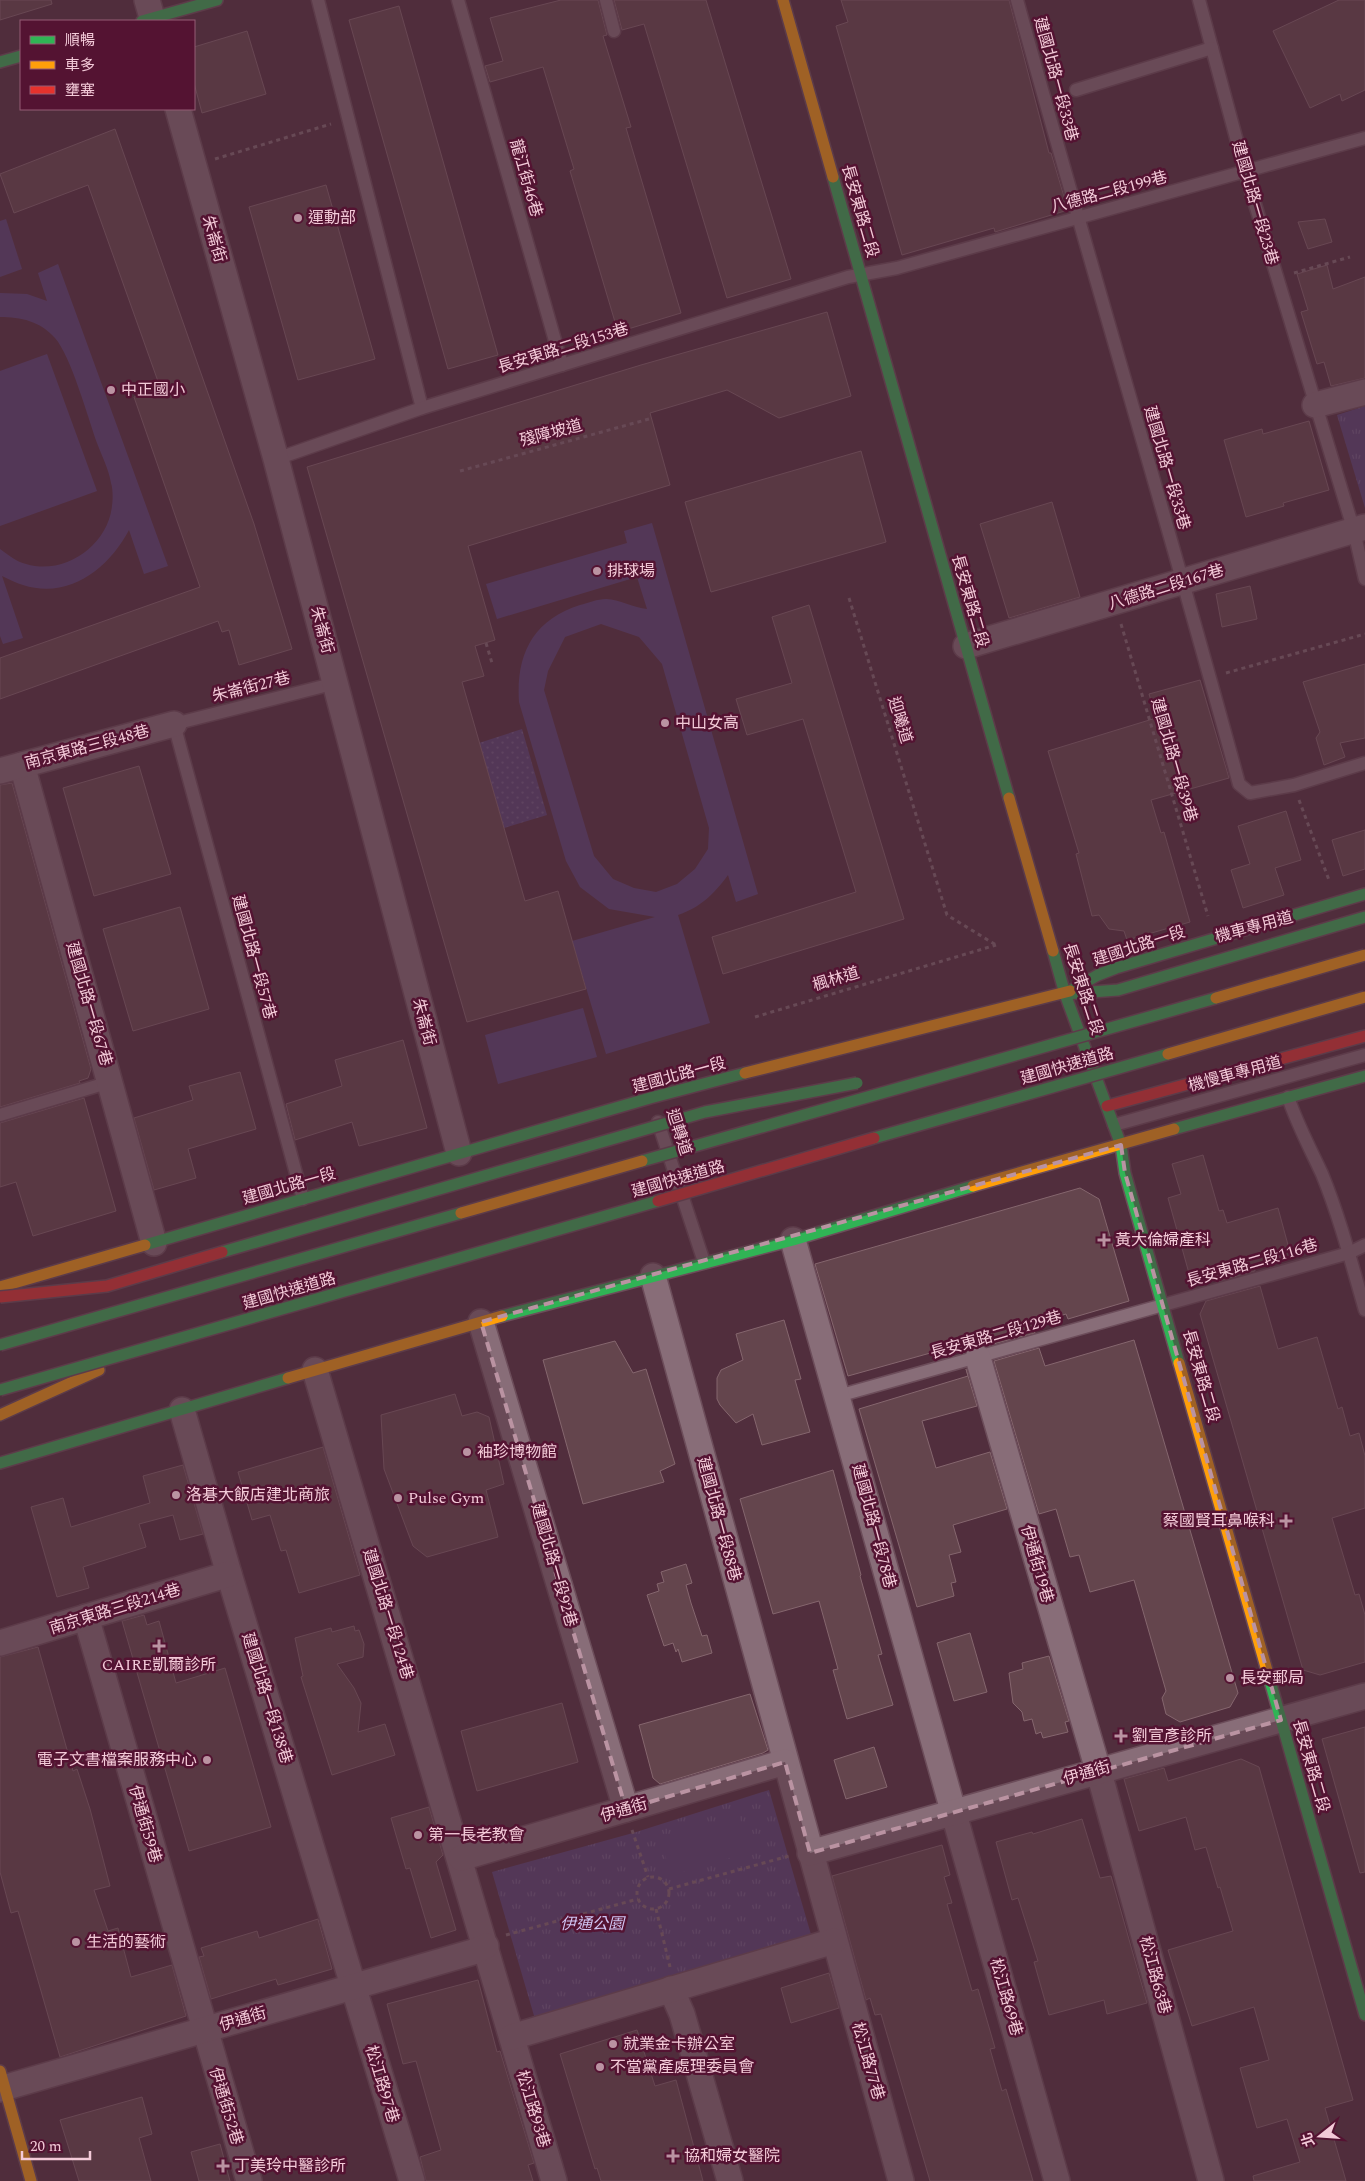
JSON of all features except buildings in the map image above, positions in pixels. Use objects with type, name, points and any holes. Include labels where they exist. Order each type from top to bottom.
[{"type":"main road","points":[[148,15],[217,0]]},
{"type":"main road","name":"長安東路二段","points":[[783,0],[861,276],[980,643],[1065,994],[1122,1145],[1125,1173],[1365,2015]]},
{"type":"main road","points":[[0,62],[20,56]]},
{"type":"main road","name":"建國北路一段","points":[[1082,985],[1116,968],[1365,894]]},
{"type":"main road","points":[[1082,985],[1118,990],[1365,917]]},
{"type":"main road","name":"建國快速道路","points":[[0,1345],[1365,955]]},
{"type":"main road","name":"建國北路一段","points":[[0,1287],[650,1098],[1029,1000],[1065,994]]},
{"type":"main road","name":"建國快速道路","points":[[0,1390],[1365,997]]},
{"type":"main road","points":[[1107,1106],[1365,1036]]},
{"type":"main road","points":[[908,1073],[1023,1052]]},
{"type":"main road","points":[[0,1463],[481,1322],[792,1240],[1365,1076]]},
{"type":"main road","points":[[0,1297],[107,1286],[705,1112],[869,1081]]},
{"type":"main road","points":[[0,1416],[143,1350]]},
{"type":"main road","points":[[1,2082],[31,2181]]},
{"type":"street","name":"朱崙街","points":[[178,110],[276,459],[459,1153]]},
{"type":"street","points":[[1315,405],[1365,392]]},
{"type":"street","name":"八德路二段167巷","points":[[980,643],[1359,529]]},
{"type":"street","name":"南京東路三段48巷","points":[[11,768],[174,724]]},
{"type":"street","name":"建國北路一段67巷","points":[[11,768],[110,1082],[154,1243]]},
{"type":"street","name":"建國北路一段78巷","points":[[792,1240],[838,1396],[953,1813]]},
{"type":"street","name":"建國北路一段88巷","points":[[653,1276],[785,1762]]},
{"type":"street","name":"建國北路一段92巷","points":[[481,1322],[628,1817]]},
{"type":"street","name":"伊通街19巷","points":[[978,1358],[1098,1770]]},
{"type":"street","name":"建國北路一段124巷","points":[[315,1370],[460,1858]]},
{"type":"street","name":"建國北路一段138巷","points":[[182,1410],[229,1574],[353,1987]]},
{"type":"street","name":"南京東路三段214巷","points":[[0,1643],[229,1574]]},
{"type":"street","name":"伊通街59巷","points":[[86,1617],[204,2030]]},
{"type":"street","name":"伊通街","points":[[801,1854],[953,1813],[1098,1770],[1365,1696]]},
{"type":"street","points":[[460,1858],[494,1941],[512,2037],[672,1981],[834,1941],[801,1854],[785,1762]]},
{"type":"street","name":"伊通街","points":[[460,1858],[628,1817],[785,1762]]},
{"type":"street","name":"松江路63巷","points":[[1098,1770],[1212,2181]]},
{"type":"street","name":"松江路69巷","points":[[953,1813],[1057,2181]]},
{"type":"street","name":"伊通街","points":[[1,2082],[204,2030],[353,1987],[494,1941]]},
{"type":"street","name":"松江路77巷","points":[[834,1941],[901,2181]]},
{"type":"street","points":[[672,1981],[730,2181]]},
{"type":"street","name":"松江路97巷","points":[[353,1987],[412,2181]]},
{"type":"street","name":"伊通街52巷","points":[[204,2030],[248,2181]]},
{"type":"street","name":"松江路93巷","points":[[512,2037],[554,2181]]},
{"type":"lane","points":[[318,0],[422,408]]},
{"type":"lane","name":"龍江街46巷","points":[[458,0],[562,365]]},
{"type":"lane","points":[[606,0],[614,31]]},
{"type":"lane","name":"建國北路一段33巷","points":[[1017,0],[1077,218],[1184,582],[1239,784],[1250,793],[1294,785],[1365,763]]},
{"type":"lane","name":"建國北路一段23巷","points":[[1199,0],[1246,171],[1315,405],[1359,529],[1365,579]]},
{"type":"lane","points":[[1076,90],[1212,48]]},
{"type":"lane","name":"八德路二段199巷","points":[[861,276],[879,270],[897,268],[1365,138]]},
{"type":"lane","name":"長安東路二段153巷","points":[[276,459],[422,408],[848,278],[861,276]]},
{"type":"lane","name":"朱崙街27巷","points":[[174,724],[336,683]]},
{"type":"lane","name":"建國北路一段57巷","points":[[174,724],[303,1199]]},
{"type":"lane","name":"機車專用道","points":[[1065,994],[1082,985],[1125,978],[1365,912]]},
{"type":"lane","name":"機慢車專用道","points":[[1114,1125],[1365,1056]]},
{"type":"lane","points":[[0,1115],[110,1082]]},
{"type":"lane","points":[[1288,1097],[1298,1127],[1322,1175],[1349,1253],[1365,1310]]},
{"type":"lane","name":"迴轉道","points":[[650,1098],[704,1262]]},
{"type":"lane","name":"長安東路二段116巷","points":[[1164,1305],[1349,1253],[1365,1245]]},
{"type":"lane","name":"長安東路二段129巷","points":[[838,1396],[1164,1305]]},
{"type":"path","points":[[194,166],[348,119]]},
{"type":"path","points":[[1277,278],[1350,257]]},
{"type":"path","name":"殘障坡道","points":[[460,471],[648,418]]},
{"type":"path","name":"迎曦道","points":[[849,598],[947,916],[996,945],[924,966]]},
{"type":"path","name":"建國北路一段39巷","points":[[1115,603],[1210,923]]},
{"type":"path","points":[[1210,677],[1365,634]]},
{"type":"path","points":[[486,643],[492,663]]},
{"type":"path","points":[[1294,785],[1332,886]]},
{"type":"path","name":"楓林道","points":[[754,1017],[924,966]]},
{"type":"path","points":[[628,1817],[648,1877]]},
{"type":"path","points":[[669,1889],[801,1854]]},
{"type":"path","points":[[648,1877],[659,1878],[669,1889],[668,1899],[656,1909],[645,1907],[638,1899],[637,1888],[643,1879],[648,1877]]},
{"type":"path","points":[[494,1941],[638,1899]]},
{"type":"path","points":[[656,1909],[672,1981]]},
{"type":"highlighted area","points":[[1121,1145],[1125,1173],[1281,1720],[810,1853],[785,1762],[626,1809],[481,1322]]},
{"type":"green space","points":[[6,219],[22,269],[0,277],[0,221]]},
{"type":"green space","points":[[58,264],[168,566],[144,574],[129,530],[121,544],[99,568],[71,584],[56,588],[40,589],[20,584],[2,576],[23,638],[3,644],[0,636],[0,549],[16,560],[41,567],[69,561],[93,545],[109,520],[112,506],[112,485],[109,473],[73,373],[61,347],[49,332],[37,324],[23,319],[0,317],[0,293],[27,294],[47,301],[38,273]]},
{"type":"green space","points":[[47,354],[97,491],[0,526],[0,371]]},
{"type":"green space","points":[[1365,406],[1365,508],[1337,415]]},
{"type":"green space","points":[[652,523],[758,894],[736,902],[728,875],[706,900],[678,915],[710,1023],[606,1054],[572,941],[655,917],[609,909],[580,887],[566,861],[519,702],[519,685],[525,654],[531,641],[550,620],[580,605],[596,600],[616,600],[647,609],[637,577],[497,619],[486,584],[627,543],[624,531]],"holes":[[[601,624],[639,637],[662,664],[709,828],[708,849],[695,869],[677,884],[656,892],[634,888],[613,879],[594,856],[544,690],[548,671],[565,637]]]},
{"type":"green space","points":[[522,729],[547,815],[504,828],[479,743]]},
{"type":"green space","points":[[583,1008],[597,1057],[498,1084],[485,1035]]},
{"type":"green space","name":"伊通公園","points":[[769,1790],[812,1938],[535,2019],[492,1872],[633,1833]]},
{"type":"green space","points":[[739,1815],[750,1852],[671,1875],[660,1838]]},
{"type":"traffic: fast","points":[[146,20],[217,0]]},
{"type":"traffic: fast","points":[[0,62],[20,56]]},
{"type":"traffic: fast","points":[[833,177],[1009,798]]},
{"type":"traffic: fast","points":[[1070,991],[1098,975],[1116,968],[1365,894]]},
{"type":"traffic: fast","points":[[1065,994],[1118,990],[1365,917]]},
{"type":"traffic: fast","points":[[1053,951],[1065,994],[1121,1145],[1125,1173],[1179,1363]]},
{"type":"traffic: fast","points":[[642,1161],[1216,998]]},
{"type":"traffic: fast","points":[[874,1138],[1168,1054]]},
{"type":"traffic: fast","points":[[145,1245],[650,1098],[745,1073]]},
{"type":"traffic: fast","points":[[1174,1129],[1365,1076]]},
{"type":"traffic: fast","points":[[222,1252],[705,1112],[857,1083]]},
{"type":"traffic: fast","points":[[502,1316],[793,1240],[973,1186]]},
{"type":"traffic: fast","points":[[0,1390],[658,1201]]},
{"type":"traffic: fast","points":[[0,1345],[461,1213]]},
{"type":"traffic: fast","points":[[0,1463],[288,1378]]},
{"type":"traffic: fast","points":[[1268,1674],[1365,2015]]},
{"type":"traffic: slow","points":[[783,0],[833,177]]},
{"type":"traffic: slow","points":[[1009,798],[1053,951]]},
{"type":"traffic: slow","points":[[1216,998],[1365,955]]},
{"type":"traffic: slow","points":[[745,1073],[1070,991]]},
{"type":"traffic: slow","points":[[1168,1054],[1365,997]]},
{"type":"traffic: slow","points":[[973,1186],[1174,1129]]},
{"type":"traffic: slow","points":[[461,1213],[642,1161]]},
{"type":"traffic: slow","points":[[0,1287],[145,1245]]},
{"type":"traffic: slow","points":[[288,1378],[502,1316]]},
{"type":"traffic: slow","points":[[1179,1363],[1268,1674]]},
{"type":"traffic: slow","points":[[0,1415],[99,1370]]},
{"type":"traffic: slow","points":[[0,2071],[31,2181]]},
{"type":"traffic: jam","points":[[1107,1106],[1365,1036]]},
{"type":"traffic: jam","points":[[658,1201],[874,1138]]},
{"type":"traffic: jam","points":[[0,1297],[107,1286],[222,1252]]},
{"type":"place","name":"運動部","points":[[298,218]]},
{"type":"place","name":"中正國小","points":[[111,390]]},
{"type":"place","name":"排球場","points":[[597,571]]},
{"type":"place","name":"中山女高","points":[[665,723]]},
{"type":"place","name":"黃大倫婦產科","points":[[1104,1240]]},
{"type":"place","name":"袖珍博物館","points":[[467,1452]]},
{"type":"place","name":"洛碁大飯店建北商旅","points":[[176,1495]]},
{"type":"place","name":"Pulse Gym","points":[[398,1498]]},
{"type":"place","name":"蔡國賢耳鼻喉科","points":[[1286,1521]]},
{"type":"place","name":"CAIRE凱爾診所","points":[[159,1646]]},
{"type":"place","name":"長安郵局","points":[[1230,1678]]},
{"type":"place","name":"劉宣彥診所","points":[[1121,1736]]},
{"type":"place","name":"電子文書檔案服務中心","points":[[207,1760]]},
{"type":"place","name":"第一長老教會","points":[[418,1835]]},
{"type":"place","name":"生活的藝術","points":[[76,1942]]},
{"type":"place","name":"就業金卡辦公室","points":[[613,2044]]},
{"type":"place","name":"不當黨產處理委員會","points":[[600,2067]]},
{"type":"place","name":"協和婦女醫院","points":[[673,2156]]},
{"type":"place","name":"丁美玲中醫診所","points":[[223,2166]]}]
